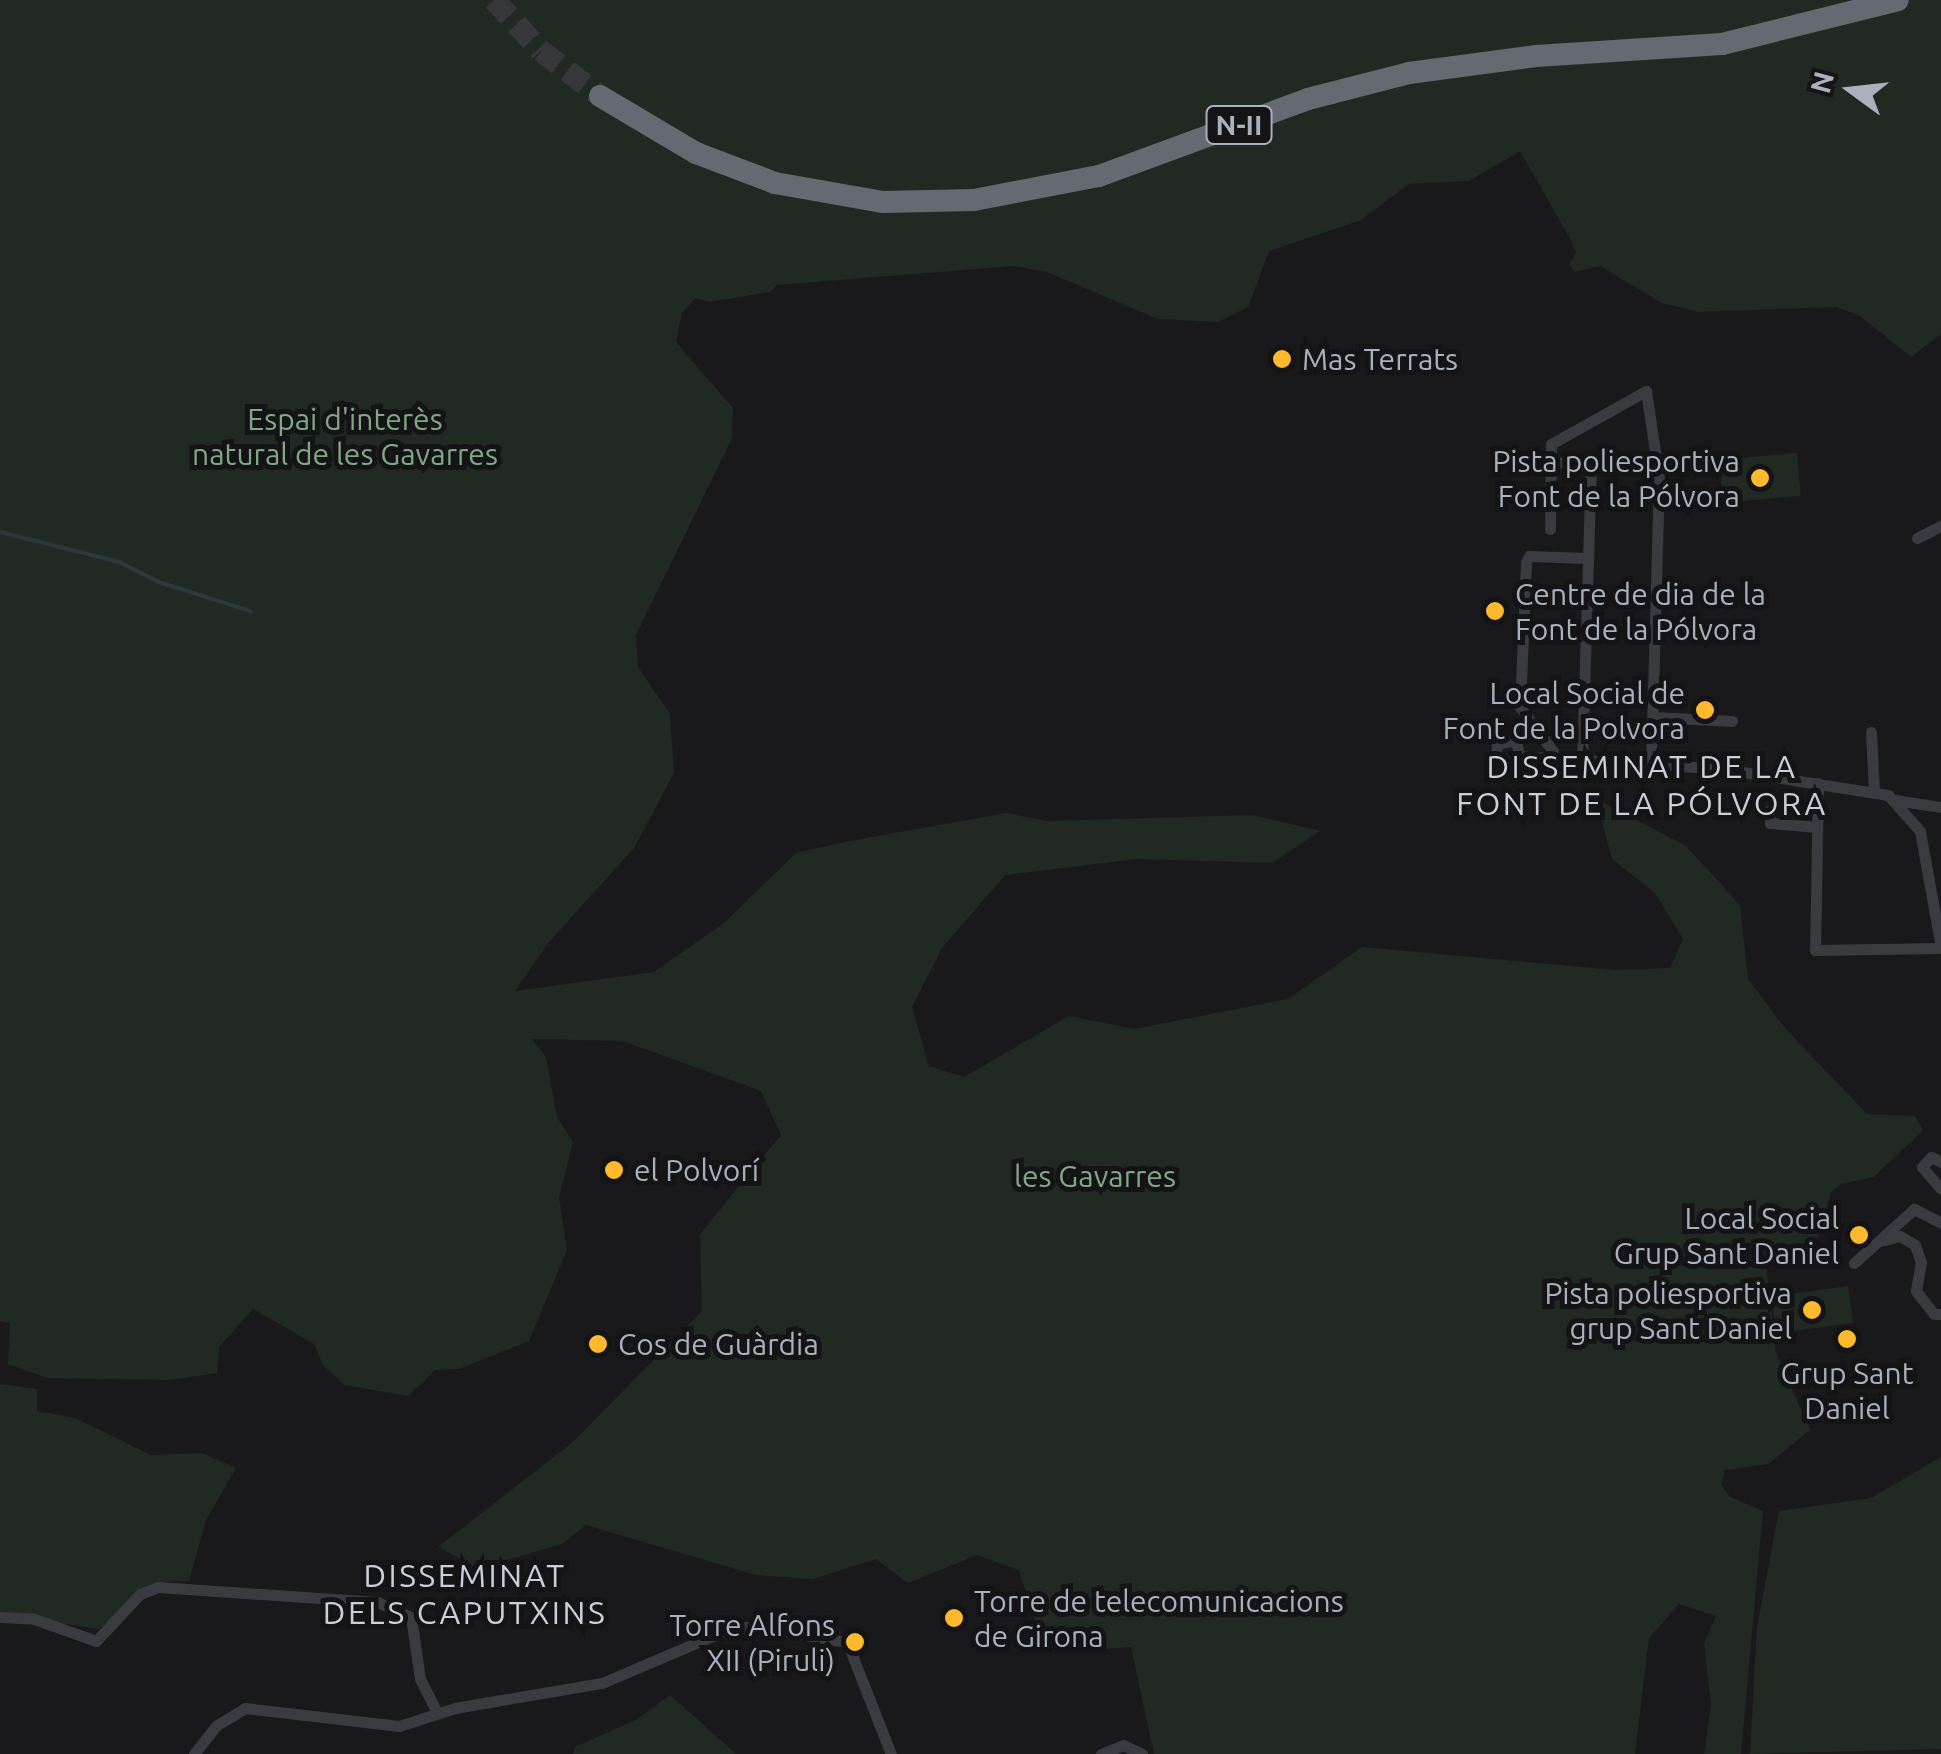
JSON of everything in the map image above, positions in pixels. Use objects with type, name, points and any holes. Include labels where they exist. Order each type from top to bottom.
[{"type":"highway","name":"N-II","points":[[600,96],[696,153],[775,183],[854,199],[974,200],[1099,176],[1308,99],[1391,77],[1525,57],[1722,44],[1898,0]]},
{"type":"street","points":[[1550,529],[1552,444],[1646,391],[1658,466],[1651,765]]},
{"type":"street","points":[[1551,462],[1658,466]]},
{"type":"street","points":[[1582,762],[1591,464]]},
{"type":"street","points":[[1917,538],[1941,526]]},
{"type":"street","points":[[1561,762],[1520,707],[1526,562],[1529,556],[1588,558]]},
{"type":"street","points":[[1653,717],[1732,721]]},
{"type":"street","points":[[1870,732],[1874,791]]},
{"type":"street","points":[[1519,756],[1818,783],[1874,791],[1895,800],[1920,831],[1941,948],[1815,950],[1818,783]]},
{"type":"street","points":[[1895,800],[1908,797],[1941,807]]},
{"type":"street","points":[[1770,810],[1770,823],[1818,827]]},
{"type":"street","points":[[1941,1162],[1931,1157],[1922,1167],[1941,1189]]},
{"type":"street","points":[[1854,1263],[1914,1209],[1941,1223]]},
{"type":"street","points":[[1880,1241],[1900,1236],[1916,1245],[1921,1262],[1916,1291],[1934,1314],[1941,1314]]},
{"type":"street","points":[[0,1617],[34,1619],[96,1641],[140,1594],[158,1586],[377,1602],[411,1617],[420,1679],[437,1712]]},
{"type":"street","points":[[194,1754],[217,1726],[254,1706],[388,1727],[437,1712],[602,1683],[734,1628],[786,1628],[847,1642],[891,1754]]},
{"type":"street","points":[[1101,1754],[1123,1745],[1142,1754]]},
{"type":"green space","points":[[0,0],[1941,0],[1941,334],[1911,357],[1860,316],[1836,307],[1699,312],[1662,303],[1600,266],[1575,272],[1569,265],[1576,253],[1572,242],[1520,151],[1469,181],[1409,184],[1361,220],[1269,251],[1248,307],[1218,322],[1158,319],[1047,272],[1014,266],[777,285],[770,292],[710,302],[695,298],[682,313],[676,342],[733,408],[732,438],[636,635],[638,667],[670,714],[674,773],[634,848],[549,942],[515,991],[654,972],[724,923],[796,853],[845,842],[1006,813],[1047,821],[1253,815],[1320,831],[1272,863],[1137,859],[1005,875],[942,948],[912,1007],[929,1066],[964,1077],[1069,1016],[1134,1029],[1288,999],[1362,947],[1614,970],[1670,968],[1683,939],[1655,893],[1612,859],[1596,799],[1686,846],[1740,905],[1748,979],[1784,1027],[1867,1114],[1915,1116],[1923,1130],[1874,1177],[1841,1184],[1831,1192],[1818,1237],[1766,1264],[1776,1353],[1810,1430],[1768,1464],[1725,1470],[1721,1484],[1730,1497],[1763,1511],[1741,1754],[1704,1754],[1711,1705],[1704,1643],[1716,1616],[1679,1604],[1649,1638],[1635,1754],[1154,1754],[1131,1647],[1104,1649],[1039,1633],[1019,1570],[977,1555],[908,1583],[876,1559],[813,1579],[756,1575],[586,1525],[562,1544],[478,1568],[438,1547],[573,1442],[702,1311],[700,1234],[781,1135],[761,1091],[623,1041],[532,1039],[546,1057],[557,1117],[573,1142],[559,1197],[567,1250],[529,1341],[459,1369],[435,1370],[408,1396],[345,1385],[323,1365],[314,1344],[253,1309],[219,1347],[217,1373],[169,1380],[47,1378],[8,1364],[10,1323],[0,1321]]},
{"type":"green space","name":"Pista poliesportiva Font de la Pólvora","points":[[1797,453],[1801,496],[1723,503],[1719,460]]},
{"type":"green space","name":"Pista poliesportiva grup Sant Daniel","points":[[1848,1286],[1853,1323],[1776,1333],[1771,1297]]},
{"type":"green space","points":[[0,1384],[37,1389],[37,1411],[75,1418],[151,1455],[202,1453],[236,1468],[206,1520],[189,1581],[164,1582],[99,1629],[0,1614]]},
{"type":"green space","points":[[1941,1457],[1941,1749],[1750,1754],[1757,1627],[1779,1511],[1871,1498]]},
{"type":"green space","points":[[670,1695],[736,1754],[573,1754],[575,1747],[636,1720]]},
{"type":"waterway","points":[[0,532],[119,562],[159,582],[250,611]]},
{"type":"tunnel","points":[[494,0],[541,51],[600,96]]},
{"type":"place","name":"Mas Terrats","points":[[1282,359]]},
{"type":"place","name":"Pista poliesportiva Font de la Pólvora","points":[[1760,478]]},
{"type":"place","name":"Centre de dia de la Font de la Pólvora","points":[[1495,611]]},
{"type":"place","name":"Local Social de Font de la Polvora","points":[[1705,710]]},
{"type":"place","name":"el Polvorí","points":[[614,1170]]},
{"type":"place","name":"Local Social Grup Sant Daniel","points":[[1859,1235]]},
{"type":"place","name":"Pista poliesportiva grup Sant Daniel","points":[[1812,1310]]},
{"type":"place","name":"Grup Sant Daniel","points":[[1847,1339]]},
{"type":"place","name":"Cos de Guàrdia","points":[[598,1344]]},
{"type":"place","name":"Torre de telecomunicacions de Girona","points":[[954,1618]]},
{"type":"place","name":"Torre Alfons XII (Piruli)","points":[[855,1642]]},
{"type":"district","name":"DISSEMINAT DE LA FONT DE LA PÓLVORA","points":[[1642,786]]},
{"type":"district","name":"DISSEMINAT DELS CAPUTXINS","points":[[465,1594]]},
{"type":"park label","name":"Espai d'interès natural de les Gavarres","points":[[345,436]]},
{"type":"park label","name":"les Gavarres","points":[[1095,1176]]}]
